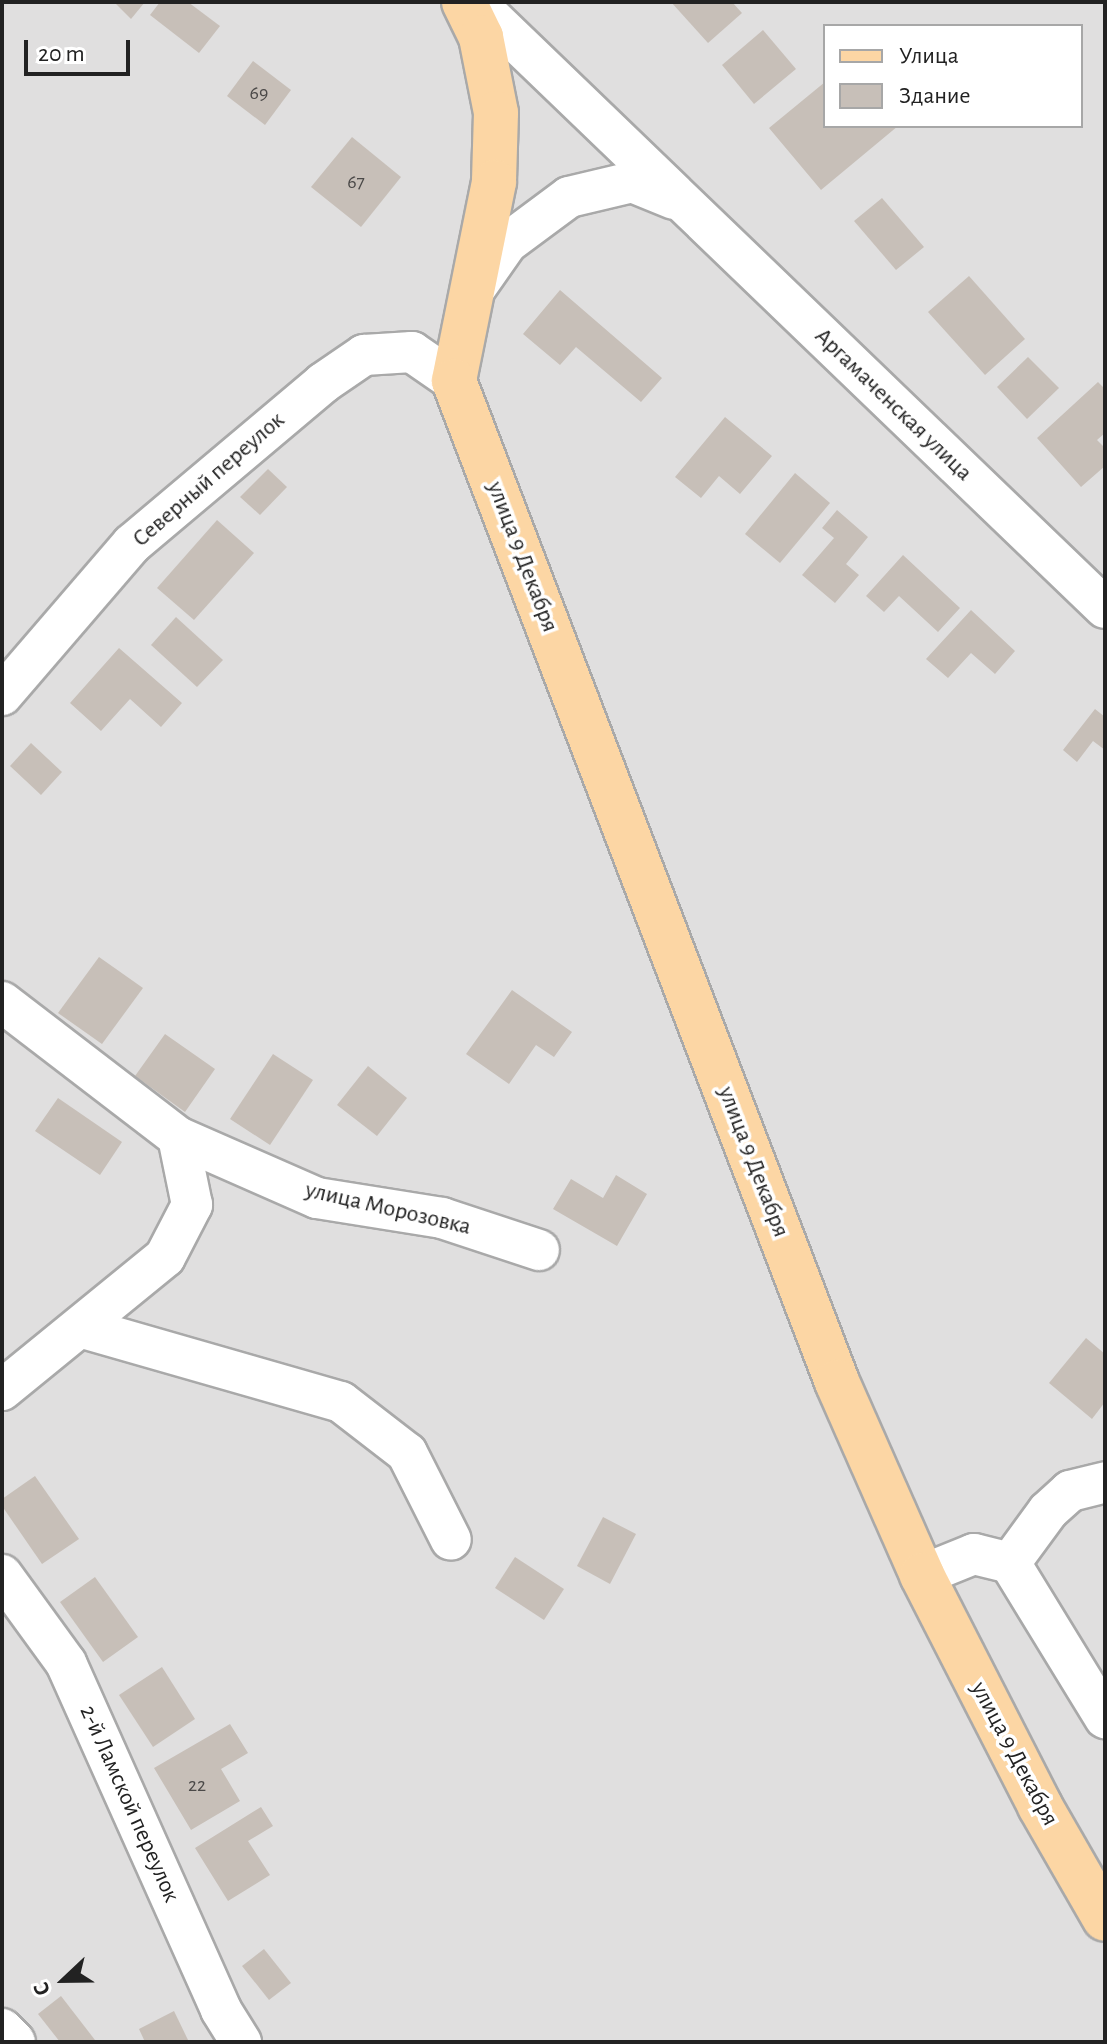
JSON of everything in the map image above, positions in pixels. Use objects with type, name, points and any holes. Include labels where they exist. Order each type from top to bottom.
[{"type":"main road","points":[[454,381],[494,182],[496,113],[481,37],[464,2]]},
{"type":"main road","name":"улица 9 Декабря","points":[[454,381],[837,1382],[922,1575],[1040,1806],[1105,1919]]},
{"type":"street","name":"Аргамаченская улица","points":[[475,2],[1105,608]]},
{"type":"street","points":[[471,295],[507,243],[569,197],[632,182],[682,201]]},
{"type":"street","name":"Северный переулок","points":[[2,695],[132,544],[323,383],[364,355],[412,352],[454,381]]},
{"type":"street","name":"улица Морозовка","points":[[2,1002],[178,1137],[317,1198],[442,1218],[539,1250]]},
{"type":"street","points":[[2,1390],[83,1328],[165,1257],[192,1205],[178,1137]]},
{"type":"street","points":[[83,1328],[341,1402],[407,1453],[451,1540]]},
{"type":"street","points":[[1010,1563],[1048,1511],[1070,1491],[1105,1482]]},
{"type":"street","points":[[922,1575],[974,1554],[1010,1563],[1105,1718]]},
{"type":"street","name":"2-й Ламской переулок","points":[[2,1575],[66,1663],[221,2010],[241,2042]]},
{"type":"street","points":[[2,2029],[15,2042]]},
{"type":"shaded area","points":[[2,2],[1105,2],[1105,2042],[2,2042]]},
{"type":"building","points":[[114,2],[145,2],[131,19]]},
{"type":"building","points":[[160,2],[188,2],[220,26],[199,53],[150,15]]},
{"type":"building","points":[[671,2],[732,2],[742,13],[708,43]]},
{"type":"building","points":[[763,30],[796,69],[754,104],[722,65]]},
{"type":"building","points":[[253,61],[291,90],[265,125],[227,96]]},
{"type":"building","points":[[823,84],[823,128],[896,128],[821,190],[769,128]]},
{"type":"building","points":[[352,137],[401,177],[361,227],[311,187]]},
{"type":"building","points":[[882,198],[924,247],[896,270],[854,221]]},
{"type":"building","points":[[969,276],[1025,339],[985,375],[928,312]]},
{"type":"building","points":[[560,290],[662,378],[641,402],[576,347],[560,365],[523,334]]},
{"type":"building","points":[[1028,357],[1059,388],[1027,419],[997,387]]},
{"type":"building","points":[[1098,382],[1105,389],[1105,433],[1097,440],[1105,448],[1105,466],[1081,487],[1037,438]]},
{"type":"building","points":[[725,417],[772,456],[740,494],[719,476],[701,498],[675,477]]},
{"type":"building","points":[[268,469],[287,487],[260,515],[240,497]]},
{"type":"building","points":[[795,473],[830,503],[780,563],[745,534]]},
{"type":"building","points":[[837,510],[868,537],[846,564],[859,575],[835,603],[802,575],[834,538],[822,528]]},
{"type":"building","points":[[217,520],[254,553],[194,620],[157,588]]},
{"type":"building","points":[[903,555],[960,608],[938,632],[899,596],[884,612],[866,596]]},
{"type":"building","points":[[971,610],[1015,651],[995,674],[971,653],[948,678],[926,659]]},
{"type":"building","points":[[176,617],[223,660],[197,687],[151,645]]},
{"type":"building","points":[[119,648],[182,703],[161,727],[130,699],[101,731],[70,703]]},
{"type":"building","points":[[1095,709],[1105,717],[1105,750],[1093,741],[1077,762],[1063,750]]},
{"type":"building","points":[[31,743],[62,772],[41,795],[10,766]]},
{"type":"building","points":[[99,957],[143,988],[102,1044],[58,1013]]},
{"type":"building","points":[[512,990],[572,1032],[554,1057],[536,1045],[509,1084],[466,1054]]},
{"type":"building","points":[[165,1034],[215,1069],[185,1112],[135,1076]]},
{"type":"building","points":[[273,1054],[313,1080],[270,1145],[230,1119]]},
{"type":"building","points":[[368,1066],[407,1098],[377,1136],[337,1105]]},
{"type":"building","points":[[58,1098],[122,1142],[100,1175],[35,1131]]},
{"type":"building","points":[[616,1175],[647,1194],[617,1246],[553,1209],[571,1179],[603,1198]]},
{"type":"building","points":[[1086,1338],[1105,1354],[1105,1402],[1092,1419],[1049,1383]]},
{"type":"building","points":[[35,1476],[79,1539],[42,1564],[2,1506],[2,1499]]},
{"type":"building","points":[[603,1517],[636,1534],[610,1584],[577,1566]]},
{"type":"building","points":[[515,1557],[564,1589],[544,1620],[495,1588]]},
{"type":"building","points":[[95,1577],[138,1637],[103,1662],[60,1602]]},
{"type":"building","points":[[162,1667],[195,1719],[153,1747],[119,1695]]},
{"type":"building","points":[[230,1724],[248,1753],[221,1769],[240,1801],[191,1830],[154,1768]]},
{"type":"building","points":[[261,1807],[273,1826],[248,1841],[270,1875],[228,1901],[195,1848]]},
{"type":"building","points":[[264,1949],[291,1983],[269,2000],[242,1966]]},
{"type":"building","points":[[61,1996],[95,2040],[93,2042],[60,2042],[38,2014]]},
{"type":"building","points":[[174,2011],[189,2042],[145,2042],[139,2029]]}]
